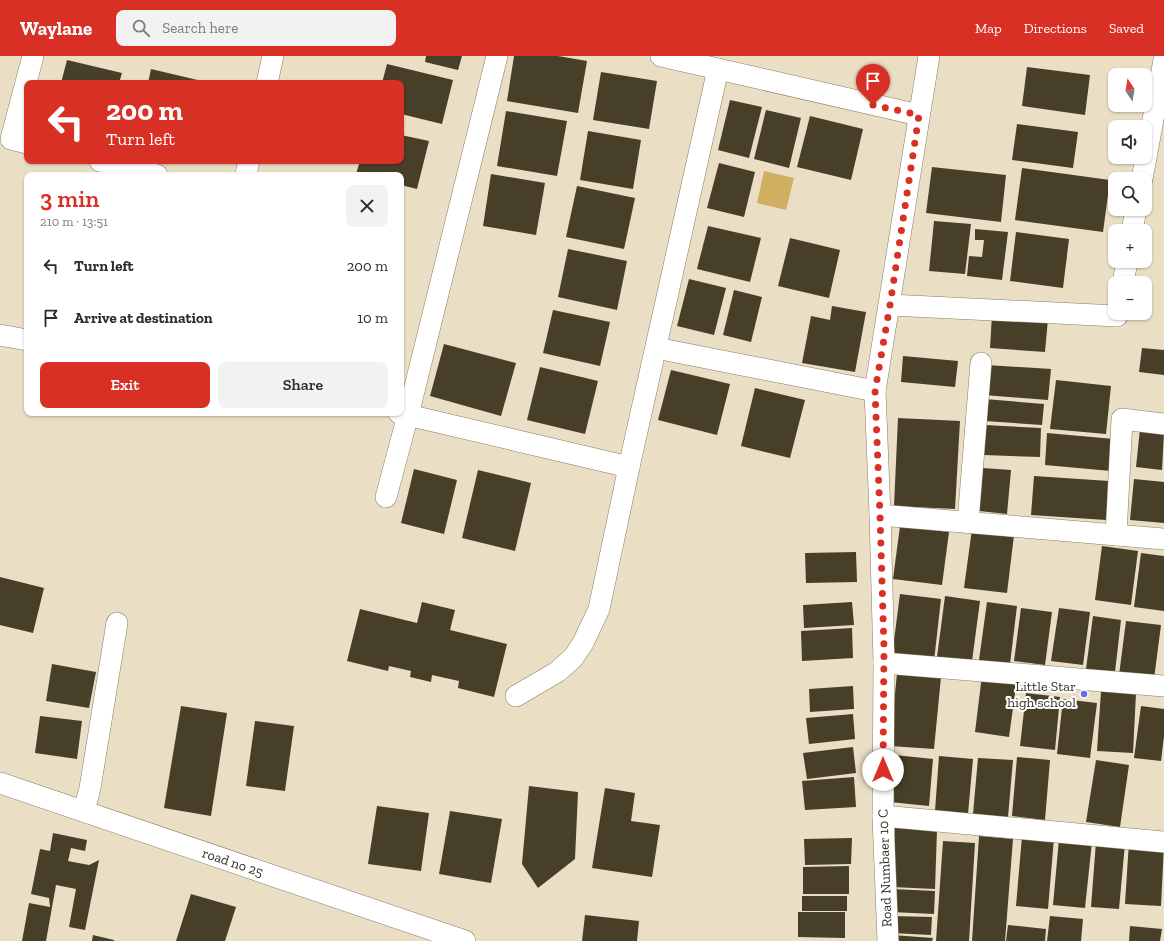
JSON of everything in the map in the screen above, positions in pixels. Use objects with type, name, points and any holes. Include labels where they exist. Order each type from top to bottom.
[{"type":"street","points":[[27,80],[33,56]]},
{"type":"street","points":[[268,80],[273,56]]},
{"type":"street","points":[[497,56],[404,414],[629,467]]},
{"type":"street","points":[[661,56],[919,115]]},
{"type":"street","name":"Road Numbaer 10 C","points":[[888,941],[883,816],[884,662],[875,391],[929,56]]},
{"type":"street","points":[[1143,172],[1164,60]]},
{"type":"street","points":[[516,696],[557,672],[573,658],[583,643],[599,609],[629,467],[718,69]]},
{"type":"street","points":[[24,90],[11,139],[24,142]]},
{"type":"street","points":[[112,164],[143,172]]},
{"type":"street","points":[[890,305],[1108,316]]},
{"type":"street","points":[[0,334],[24,339]]},
{"type":"street","points":[[656,348],[875,391]]},
{"type":"street","points":[[968,522],[981,363]]},
{"type":"street","points":[[386,497],[404,416]]},
{"type":"street","points":[[1116,535],[1122,419],[1164,424]]},
{"type":"street","points":[[880,515],[1164,539]]},
{"type":"street","points":[[84,811],[90,788],[117,623]]},
{"type":"street","points":[[884,662],[1164,686]]},
{"type":"street","name":"road no 25","points":[[0,783],[465,941]]},
{"type":"street","points":[[883,816],[1164,842]]},
{"type":"shaded area","points":[[764,171],[794,178],[786,210],[757,203]]},
{"type":"building","points":[[426,56],[462,56],[458,70],[425,62]]},
{"type":"building","points":[[514,56],[558,56],[587,61],[578,113],[507,101]]},
{"type":"building","points":[[67,60],[122,73],[120,80],[62,80]]},
{"type":"building","points":[[387,64],[453,80],[442,124],[404,115],[404,80],[383,80]]},
{"type":"building","points":[[1027,67],[1090,75],[1085,115],[1022,106]]},
{"type":"building","points":[[151,69],[198,80],[149,80]]},
{"type":"building","points":[[601,72],[657,81],[649,129],[593,120]]},
{"type":"building","points":[[730,100],[762,107],[749,158],[718,150]]},
{"type":"building","points":[[766,110],[801,118],[789,168],[754,159]]},
{"type":"building","points":[[506,111],[567,121],[557,176],[497,166]]},
{"type":"building","points":[[810,116],[863,129],[851,180],[797,167]]},
{"type":"building","points":[[1017,124],[1078,132],[1073,168],[1012,160]]},
{"type":"building","points":[[588,131],[641,140],[633,189],[580,180]]},
{"type":"building","points":[[404,136],[429,141],[417,189],[404,186],[404,172],[357,172],[359,164],[404,164]]},
{"type":"building","points":[[719,163],[755,172],[744,217],[707,208]]},
{"type":"building","points":[[932,167],[1006,175],[1001,222],[926,213]]},
{"type":"building","points":[[1022,168],[1108,180],[1108,195],[1103,232],[1015,220]]},
{"type":"building","points":[[491,174],[545,183],[536,235],[483,226]]},
{"type":"building","points":[[577,186],[635,198],[624,249],[566,237]]},
{"type":"building","points":[[934,221],[971,224],[965,274],[929,271]]},
{"type":"building","points":[[708,226],[761,238],[750,282],[697,269]]},
{"type":"building","points":[[975,229],[1008,232],[1002,280],[967,276],[969,256],[982,257],[984,240],[975,240]]},
{"type":"building","points":[[1016,232],[1069,239],[1063,288],[1010,281]]},
{"type":"building","points":[[790,238],[840,250],[829,298],[778,286]]},
{"type":"building","points":[[568,249],[627,261],[617,310],[558,297]]},
{"type":"building","points":[[689,279],[726,288],[714,335],[677,326]]},
{"type":"building","points":[[734,290],[762,297],[751,342],[723,335]]},
{"type":"building","points":[[832,306],[866,312],[855,372],[802,363],[811,316],[830,320]]},
{"type":"building","points":[[553,310],[610,322],[600,366],[543,353]]},
{"type":"building","points":[[992,315],[1048,319],[1045,352],[990,348]]},
{"type":"building","points":[[444,344],[516,363],[501,416],[430,396]]},
{"type":"building","points":[[1142,348],[1164,350],[1164,375],[1139,372]]},
{"type":"building","points":[[903,356],[958,361],[955,387],[901,382]]},
{"type":"building","points":[[986,365],[1051,369],[1048,400],[984,395]]},
{"type":"building","points":[[540,367],[598,381],[585,434],[527,420]]},
{"type":"building","points":[[671,370],[730,384],[717,435],[658,420]]},
{"type":"building","points":[[1056,380],[1111,386],[1106,434],[1050,429]]},
{"type":"building","points":[[755,388],[805,400],[790,458],[741,446]]},
{"type":"building","points":[[985,399],[1044,404],[1042,425],[984,421]]},
{"type":"building","points":[[898,418],[960,421],[955,509],[894,506]]},
{"type":"building","points":[[985,425],[1041,428],[1040,457],[984,455]]},
{"type":"building","points":[[1140,429],[1164,432],[1162,470],[1136,467]]},
{"type":"building","points":[[1047,433],[1114,439],[1111,471],[1045,465]]},
{"type":"building","points":[[983,468],[1011,470],[1007,514],[979,511]]},
{"type":"building","points":[[414,469],[457,480],[444,534],[401,523]]},
{"type":"building","points":[[478,470],[531,483],[515,551],[462,538]]},
{"type":"building","points":[[1034,476],[1109,481],[1106,520],[1031,515]]},
{"type":"building","points":[[1134,479],[1164,482],[1164,523],[1130,520]]},
{"type":"building","points":[[900,526],[949,532],[942,585],[893,579]]},
{"type":"building","points":[[972,529],[1014,535],[1007,593],[964,588]]},
{"type":"building","points":[[1102,546],[1138,551],[1131,605],[1095,600]]},
{"type":"building","points":[[856,552],[857,582],[806,583],[805,553]]},
{"type":"building","points":[[1141,553],[1164,556],[1164,611],[1134,607]]},
{"type":"building","points":[[0,577],[44,588],[33,633],[0,625]]},
{"type":"building","points":[[900,594],[941,599],[934,661],[892,656]]},
{"type":"building","points":[[945,596],[980,601],[972,661],[937,657]]},
{"type":"building","points":[[422,602],[455,610],[450,630],[507,644],[494,697],[458,688],[459,681],[432,675],[431,682],[410,677],[411,671],[389,666],[388,671],[347,661],[360,609],[417,623]]},
{"type":"building","points":[[852,602],[854,625],[804,628],[803,605]]},
{"type":"building","points":[[987,602],[1017,606],[1010,664],[979,660]]},
{"type":"building","points":[[1021,608],[1052,612],[1045,665],[1014,661]]},
{"type":"building","points":[[1059,608],[1090,612],[1083,665],[1051,661]]},
{"type":"building","points":[[1093,616],[1121,620],[1115,672],[1086,669]]},
{"type":"building","points":[[1126,621],[1161,625],[1154,679],[1119,675]]},
{"type":"building","points":[[852,628],[853,658],[802,661],[801,631]]},
{"type":"building","points":[[52,664],[96,672],[89,708],[46,701]]},
{"type":"building","points":[[897,673],[941,677],[934,749],[890,746]]},
{"type":"building","points":[[982,675],[1017,679],[1009,737],[975,732]]},
{"type":"building","points":[[853,686],[854,709],[810,712],[809,689]]},
{"type":"building","points":[[1101,691],[1136,693],[1133,753],[1097,751]]},
{"type":"building","points":[[1026,693],[1060,697],[1055,750],[1020,746]]},
{"type":"building","points":[[1063,699],[1097,703],[1090,758],[1057,754]]},
{"type":"building","points":[[181,706],[227,713],[211,816],[164,808]]},
{"type":"building","points":[[1141,706],[1164,709],[1164,736],[1161,761],[1134,758]]},
{"type":"building","points":[[853,714],[855,739],[809,744],[806,718]]},
{"type":"building","points":[[40,716],[82,721],[77,759],[35,753]]},
{"type":"building","points":[[255,721],[294,726],[285,791],[246,786]]},
{"type":"building","points":[[853,747],[856,773],[807,779],[803,753]]},
{"type":"building","points":[[895,755],[933,759],[929,806],[890,802]]},
{"type":"building","points":[[939,756],[973,759],[968,814],[935,811]]},
{"type":"building","points":[[1017,757],[1050,760],[1045,820],[1012,816]]},
{"type":"building","points":[[978,758],[1013,760],[1008,817],[973,814]]},
{"type":"building","points":[[1096,760],[1129,765],[1120,827],[1086,822]]},
{"type":"building","points":[[854,777],[856,807],[805,810],[802,781]]},
{"type":"building","points":[[529,786],[578,792],[575,859],[538,888],[522,864]]},
{"type":"building","points":[[605,788],[635,793],[631,821],[660,825],[652,877],[592,868]]},
{"type":"building","points":[[377,806],[429,813],[421,871],[368,864]]},
{"type":"building","points":[[450,811],[502,819],[491,883],[439,874]]},
{"type":"building","points":[[895,828],[937,830],[935,889],[892,887]]},
{"type":"building","points":[[53,833],[87,840],[85,851],[71,848],[68,861],[89,865],[99,860],[85,930],[69,927],[76,889],[56,885],[46,941],[22,941],[29,903],[50,907],[49,898],[31,894],[40,849],[50,851]]},
{"type":"building","points":[[979,836],[1013,839],[1005,941],[972,941]]},
{"type":"building","points":[[1022,836],[1054,838],[1048,909],[1016,906]]},
{"type":"building","points":[[852,838],[851,864],[805,865],[804,839]]},
{"type":"building","points":[[1059,839],[1092,842],[1085,908],[1053,905]]},
{"type":"building","points":[[943,841],[975,843],[969,941],[936,941]]},
{"type":"building","points":[[1096,842],[1125,844],[1119,909],[1091,907]]},
{"type":"building","points":[[1129,842],[1164,844],[1161,906],[1125,904]]},
{"type":"building","points":[[849,866],[849,894],[803,894],[803,867]]},
{"type":"building","points":[[892,889],[935,891],[934,914],[891,912]]},
{"type":"building","points":[[191,894],[236,907],[225,941],[176,941]]},
{"type":"building","points":[[802,896],[847,896],[847,911],[802,911]]},
{"type":"building","points":[[798,912],[845,912],[845,938],[798,937]]},
{"type":"building","points":[[585,915],[639,921],[637,941],[582,941]]},
{"type":"building","points":[[892,916],[932,917],[931,935],[892,933]]},
{"type":"building","points":[[1050,916],[1083,919],[1081,941],[1047,941]]},
{"type":"building","points":[[1008,925],[1046,929],[1045,941],[1006,941]]},
{"type":"building","points":[[1130,926],[1162,929],[1160,941],[1129,941]]},
{"type":"building","points":[[93,935],[114,940],[114,941],[92,941]]},
{"type":"building","points":[[892,935],[933,938],[932,941],[891,941]]},
{"type":"place","name":"Little Star high school","points":[[1084,694]]},
{"type":"route","points":[[873,105],[919,115],[890,305],[875,391],[884,648],[883,770]]}]
